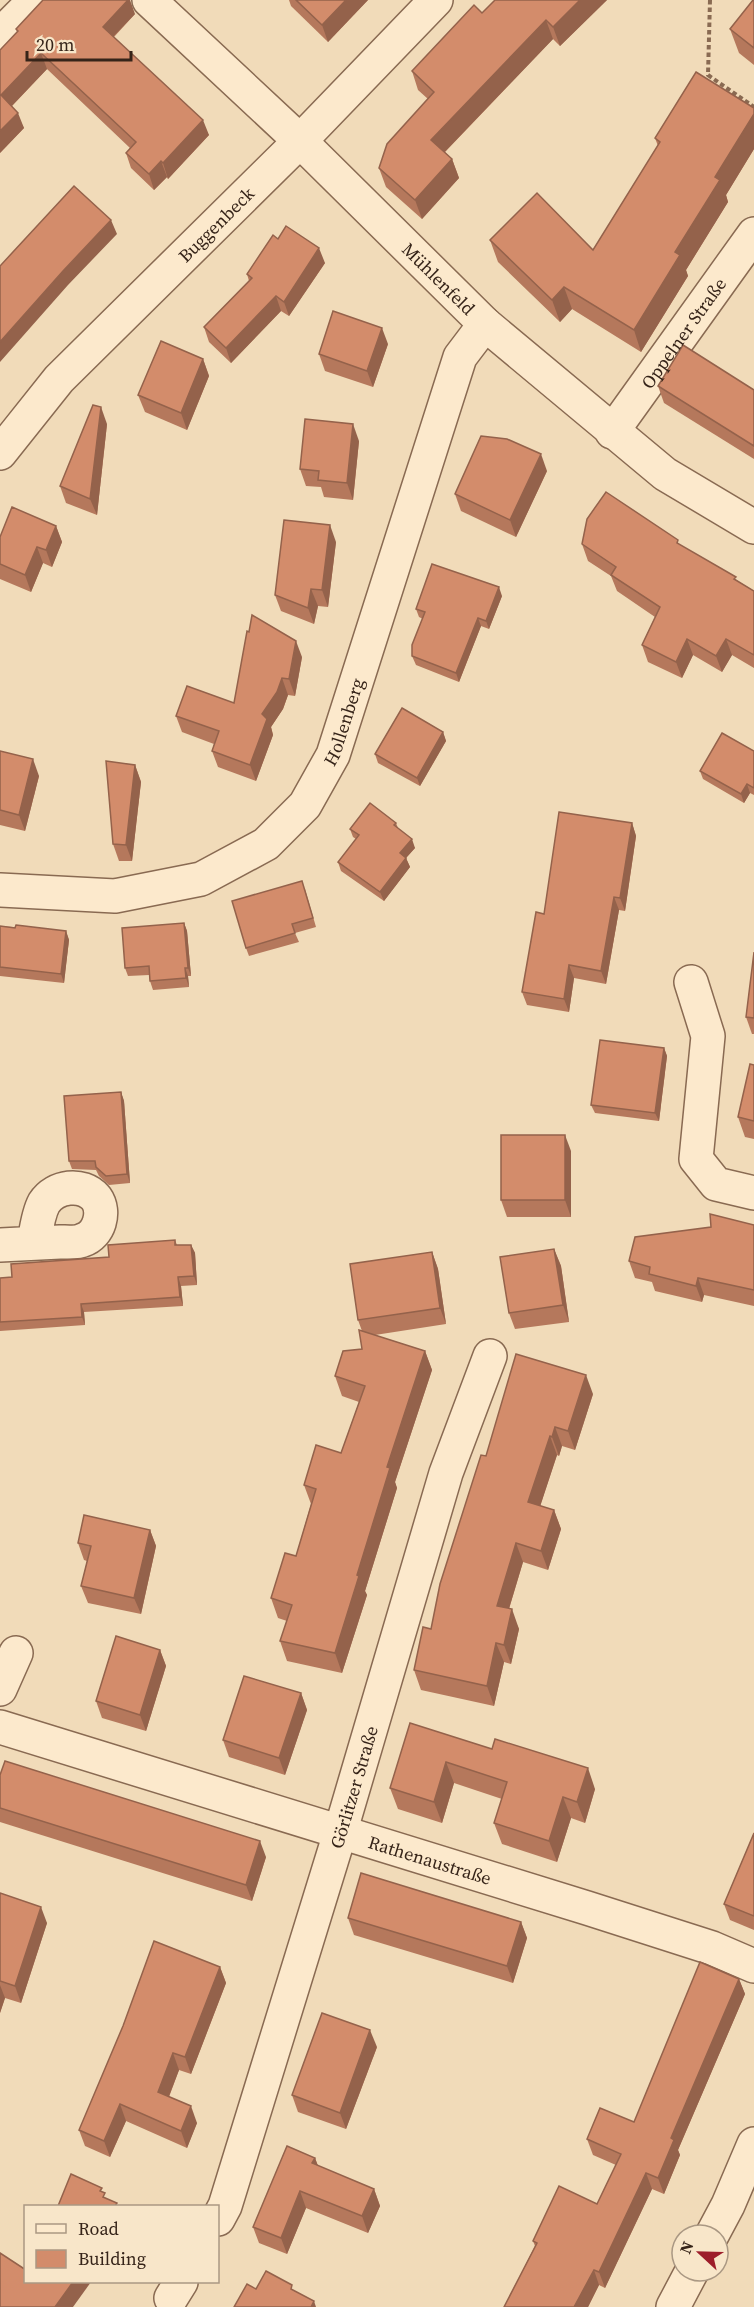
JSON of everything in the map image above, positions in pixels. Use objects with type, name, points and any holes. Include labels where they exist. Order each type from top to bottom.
[{"type":"street","points":[[0,35],[34,0]]},
{"type":"street","name":"Mühlenfeld","points":[[149,0],[300,141],[485,324],[665,474],[754,527]]},
{"type":"street","name":"Buggenbeck","points":[[0,453],[59,379],[300,141],[436,0]]},
{"type":"street","name":"Oppelner Straße","points":[[612,432],[754,234]]},
{"type":"street","name":"Hollenberg","points":[[0,890],[115,896],[201,879],[266,844],[305,805],[333,755],[460,357],[485,324]]},
{"type":"street","points":[[691,982],[708,1036],[696,1159],[716,1184],[754,1193]]},
{"type":"street","points":[[0,1245],[34,1243]]},
{"type":"street","name":"Görlitzer Straße","points":[[219,2216],[228,2195],[340,1833],[446,1473],[490,1356]]},
{"type":"street","points":[[0,1689],[16,1653]]},
{"type":"street","name":"Rathenaustraße","points":[[0,1727],[587,1908],[712,1948],[754,1966]]},
{"type":"street","points":[[718,2223],[754,2144]]},
{"type":"street","points":[[673,2307],[686,2283]]},
{"type":"path","points":[[710,0],[708,75],[754,107]]},
{"type":"building","points":[[43,0],[128,0],[103,27],[203,120],[163,163],[161,161],[149,174],[126,153],[136,142],[41,53],[1,95],[18,113],[0,131],[0,50]]},
{"type":"building","points":[[296,0],[346,0],[322,25]]},
{"type":"building","points":[[495,0],[580,0],[553,27],[546,20],[431,140],[452,159],[415,200],[379,168],[387,144],[434,92],[412,71],[474,5],[482,13]]},
{"type":"building","points":[[754,0],[754,48],[730,29]]},
{"type":"building","points":[[696,72],[754,108],[754,114],[715,177],[720,180],[675,252],[680,255],[634,330],[564,287],[552,300],[490,240],[537,193],[593,250],[660,142],[655,138]]},
{"type":"building","points":[[74,186],[111,220],[0,342],[0,266]]},
{"type":"building","points":[[286,226],[319,248],[284,302],[276,296],[226,348],[204,327],[252,278],[247,274],[273,235],[278,239]]},
{"type":"building","points":[[333,311],[382,328],[367,371],[319,354]]},
{"type":"building","points":[[161,341],[203,359],[181,413],[138,395]]},
{"type":"building","points":[[683,345],[754,390],[754,446],[658,386]]},
{"type":"building","points":[[93,405],[101,407],[90,499],[60,486]]},
{"type":"building","points":[[305,419],[353,424],[347,483],[318,480],[319,471],[300,469]]},
{"type":"building","points":[[481,436],[507,439],[541,454],[510,520],[455,494]]},
{"type":"building","points":[[606,492],[678,540],[677,543],[736,577],[734,579],[754,591],[754,655],[726,639],[716,656],[687,639],[676,662],[642,645],[660,607],[611,575],[616,567],[582,544],[587,519]]},
{"type":"building","points":[[12,507],[56,526],[46,550],[37,547],[25,575],[0,564],[0,537]]},
{"type":"building","points":[[284,520],[330,525],[322,590],[311,589],[308,608],[275,595]]},
{"type":"building","points":[[432,564],[499,587],[486,621],[478,618],[456,673],[412,656],[412,645],[425,612],[416,609]]},
{"type":"building","points":[[252,615],[296,641],[289,679],[282,678],[277,692],[262,714],[267,719],[250,765],[212,751],[219,731],[176,716],[187,686],[234,703]]},
{"type":"building","points":[[402,708],[443,732],[417,778],[375,754]]},
{"type":"building","points":[[722,733],[754,751],[754,788],[747,784],[741,794],[700,771]]},
{"type":"building","points":[[0,751],[33,759],[19,815],[0,810]]},
{"type":"building","points":[[106,761],[135,765],[126,845],[113,844]]},
{"type":"building","points":[[370,803],[412,839],[400,853],[406,858],[380,892],[338,862],[359,835],[350,829]]},
{"type":"building","points":[[559,812],[632,823],[620,898],[614,897],[601,971],[569,965],[564,999],[522,992],[536,912],[544,914]]},
{"type":"building","points":[[302,881],[313,918],[292,924],[295,933],[246,948],[232,901]]},
{"type":"building","points":[[184,923],[188,968],[185,968],[186,978],[150,981],[149,966],[125,968],[122,928]]},
{"type":"building","points":[[16,925],[66,931],[61,974],[0,967],[0,926],[15,928]]},
{"type":"building","points":[[754,952],[754,1018],[746,1017]]},
{"type":"building","points":[[600,1040],[664,1048],[655,1113],[591,1105]]},
{"type":"building","points":[[750,1064],[754,1065],[754,1121],[738,1117]]},
{"type":"building","points":[[121,1092],[127,1174],[106,1176],[96,1167],[95,1161],[69,1161],[64,1096]]},
{"type":"building","points":[[501,1135],[565,1135],[565,1200],[501,1200]]},
{"type":"building","points":[[710,1214],[754,1225],[754,1290],[698,1278],[696,1286],[649,1274],[650,1267],[629,1261],[635,1237],[711,1227]]},
{"type":"building","points":[[175,1240],[175,1245],[191,1245],[194,1276],[178,1277],[180,1297],[81,1304],[82,1317],[0,1322],[0,1278],[12,1277],[11,1264],[109,1257],[108,1245]]},
{"type":"building","points":[[554,1249],[563,1305],[509,1313],[500,1257]]},
{"type":"building","points":[[432,1252],[440,1308],[358,1320],[350,1264]]},
{"type":"building","points":[[359,1330],[425,1351],[387,1467],[390,1468],[335,1653],[280,1641],[292,1605],[271,1598],[285,1553],[296,1556],[316,1489],[304,1485],[316,1445],[341,1453],[365,1386],[335,1376],[343,1351],[362,1349]]},
{"type":"building","points":[[516,1354],[586,1375],[568,1431],[555,1427],[552,1437],[550,1436],[528,1502],[554,1510],[541,1551],[516,1543],[497,1606],[512,1609],[504,1645],[496,1643],[487,1686],[414,1670],[423,1627],[431,1629],[440,1584],[481,1455],[486,1456]]},
{"type":"building","points":[[84,1515],[150,1530],[134,1598],[81,1586],[91,1546],[78,1543]]},
{"type":"building","points":[[116,1636],[160,1650],[140,1715],[96,1701]]},
{"type":"building","points":[[244,1676],[301,1693],[279,1758],[223,1740]]},
{"type":"building","points":[[410,1723],[492,1749],[495,1739],[588,1768],[577,1802],[563,1797],[549,1841],[494,1823],[507,1782],[446,1762],[434,1802],[390,1788]]},
{"type":"building","points":[[5,1761],[260,1841],[246,1885],[0,1808],[0,1775]]},
{"type":"building","points":[[754,1833],[754,1916],[724,1904]]},
{"type":"building","points":[[361,1873],[521,1922],[507,1966],[348,1918]]},
{"type":"building","points":[[0,1893],[41,1907],[15,1986],[0,1981]]},
{"type":"building","points":[[154,1941],[220,1967],[185,2057],[173,2053],[158,2092],[191,2106],[181,2131],[120,2104],[104,2141],[79,2130],[123,2026]]},
{"type":"building","points":[[700,1962],[739,1979],[671,2138],[674,2140],[658,2178],[646,2173],[599,2272],[594,2270],[574,2307],[504,2307],[537,2243],[533,2241],[559,2186],[597,2204],[621,2154],[587,2139],[600,2108],[634,2122]]},
{"type":"building","points":[[322,2013],[370,2030],[340,2113],[292,2095]]},
{"type":"building","points":[[287,2146],[315,2158],[312,2163],[374,2189],[362,2216],[300,2191],[281,2238],[253,2227]]},
{"type":"building","points":[[71,2174],[102,2188],[100,2191],[105,2193],[103,2197],[117,2203],[116,2205],[58,2205]]},
{"type":"building","points":[[0,2253],[24,2269],[24,2283],[72,2283],[55,2307],[0,2307]]},
{"type":"building","points":[[266,2271],[292,2285],[291,2289],[314,2301],[311,2307],[234,2307],[247,2284],[256,2289]]}]
